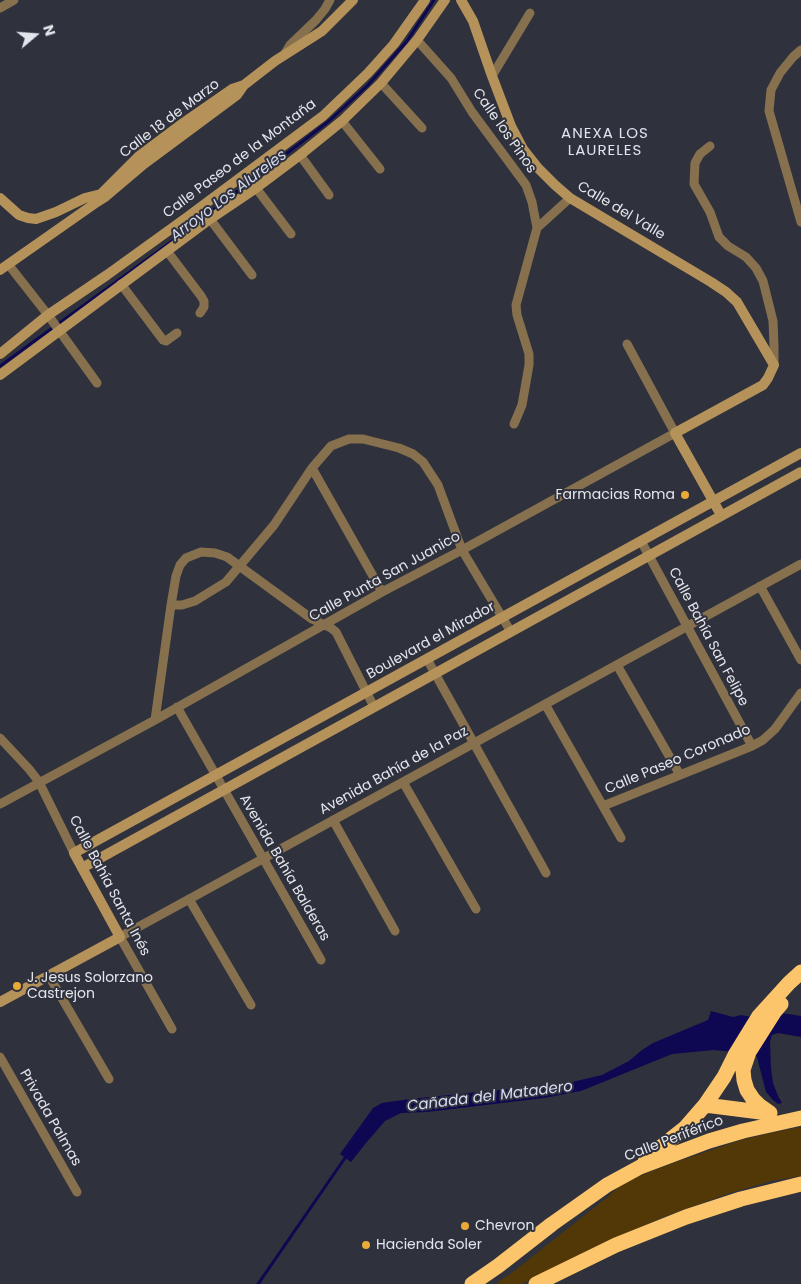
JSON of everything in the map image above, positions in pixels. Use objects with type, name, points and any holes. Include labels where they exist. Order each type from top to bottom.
[{"type":"highway","points":[[640,1167],[685,1128],[706,1105],[724,1077],[740,1058],[759,1016],[801,972]]},
{"type":"highway","points":[[740,1058],[749,1052],[776,1011],[801,983]]},
{"type":"highway","points":[[740,1058],[747,1090],[753,1099],[770,1113]]},
{"type":"highway","points":[[706,1105],[801,1118]]},
{"type":"highway","name":"Calle Periférico","points":[[478,1282],[552,1224],[607,1185],[640,1167],[709,1141],[801,1118]]},
{"type":"highway","points":[[536,1284],[616,1245],[686,1217],[741,1199],[801,1184]]},
{"type":"main road","name":"Calle 18 de Marzo","points":[[4,267],[101,198],[139,156],[232,89],[244,85],[284,55],[322,31],[353,0]]},
{"type":"main road","name":"Calle Paseo de la Montaña","points":[[0,354],[323,116],[368,73],[394,44],[425,0]]},
{"type":"main road","points":[[0,375],[121,284],[256,188],[342,121],[381,83],[417,40],[445,0]]},
{"type":"main road","name":"Calle del Valle","points":[[461,0],[473,21],[511,126],[523,148],[538,168],[570,198],[726,292],[737,302],[774,365]]},
{"type":"main road","points":[[0,198],[19,215],[36,219],[85,198],[101,198]]},
{"type":"main road","name":"Calle Punta San Juanico","points":[[675,433],[763,385],[774,365]]},
{"type":"main road","points":[[675,433],[721,515]]},
{"type":"main road","name":"Boulevard el Mirador","points":[[74,853],[801,453]]},
{"type":"main road","points":[[82,868],[801,472]]},
{"type":"main road","name":"Calle Bahía Santa Inés","points":[[74,853],[120,937]]},
{"type":"main road","name":"Avenida Bahía de la Paz","points":[[0,1002],[120,937]]},
{"type":"street","points":[[0,8],[14,0]]},
{"type":"street","name":"Calle 18 de Marzo","points":[[284,55],[290,45],[316,20],[330,0]]},
{"type":"street","points":[[492,76],[530,13]]},
{"type":"street","name":"Calle los Pinos","points":[[417,40],[450,78],[472,112],[526,186],[532,202],[537,228],[516,305],[517,315],[529,354],[529,365],[522,405],[514,424]]},
{"type":"street","points":[[801,50],[797,57],[780,73],[771,90],[769,111],[801,222]]},
{"type":"street","points":[[381,83],[422,128]]},
{"type":"street","points":[[342,121],[380,169]]},
{"type":"street","points":[[710,146],[700,154],[695,164],[694,184],[710,212],[719,237],[728,246],[746,257],[756,268],[763,281],[773,321],[774,365]]},
{"type":"street","points":[[300,155],[329,195]]},
{"type":"street","points":[[256,188],[291,234]]},
{"type":"street","points":[[537,228],[570,198]]},
{"type":"street","points":[[210,219],[252,275]]},
{"type":"street","points":[[167,251],[204,301],[204,307],[200,312]]},
{"type":"street","points":[[4,267],[50,318],[96,382]]},
{"type":"street","points":[[121,284],[163,340],[166,341],[177,333]]},
{"type":"street","points":[[627,344],[675,433]]},
{"type":"street","name":"Calle Punta San Juanico","points":[[0,804],[155,720],[382,592],[675,433]]},
{"type":"street","points":[[171,605],[182,605],[195,601],[226,582],[274,525],[312,468],[331,446],[349,439],[363,439],[399,448],[413,454],[423,462],[438,485],[462,550],[511,632]]},
{"type":"street","points":[[312,468],[382,592]]},
{"type":"street","name":"Calle Bahía San Felipe","points":[[641,541],[752,746]]},
{"type":"street","points":[[155,720],[176,576],[180,565],[186,558],[202,552],[227,556],[312,619],[336,632],[374,707]]},
{"type":"street","name":"Avenida Bahía de la Paz","points":[[120,937],[801,564]]},
{"type":"street","points":[[760,586],[801,660]]},
{"type":"street","points":[[427,658],[546,872]]},
{"type":"street","points":[[617,664],[680,775]]},
{"type":"street","name":"Calle Paseo Coronado","points":[[603,806],[763,740],[775,729],[801,693]]},
{"type":"street","points":[[545,704],[621,838]]},
{"type":"street","name":"Avenida Bahía Balderas","points":[[177,707],[321,960]]},
{"type":"street","name":"Calle Bahía Santa Inés","points":[[0,738],[39,782],[74,853]]},
{"type":"street","points":[[403,782],[476,909]]},
{"type":"street","points":[[333,820],[395,931]]},
{"type":"street","points":[[189,899],[251,1005]]},
{"type":"street","name":"Calle Bahía Santa Inés","points":[[120,937],[172,1029]]},
{"type":"street","points":[[49,976],[109,1080]]},
{"type":"street","name":"Privada Palmas","points":[[0,1057],[77,1192]]},
{"type":"shaded area","points":[[801,1127],[801,1176],[772,1181],[730,1193],[666,1216],[597,1246],[522,1284],[498,1284],[499,1281],[513,1272],[624,1182],[741,1140]]},
{"type":"water","points":[[711,1011],[733,1017],[741,1015],[752,1017],[781,1013],[801,1016],[801,1037],[778,1033],[772,1035],[770,1042],[773,1083],[782,1103],[778,1104],[766,1092],[757,1057],[753,1054],[714,1050],[672,1054],[581,1091],[544,1098],[427,1112],[401,1113],[385,1121],[351,1162],[340,1154],[373,1108],[382,1103],[568,1083],[602,1075],[629,1061],[653,1043],[708,1020]]},
{"type":"waterway","name":"Arroyo Los Alureles","points":[[0,366],[178,237],[329,121],[368,85],[407,41],[434,0]]},
{"type":"waterway","name":"Cañada del Matadero","points":[[258,1284],[347,1155]]},
{"type":"place","name":"Farmacias Roma","points":[[685,495]]},
{"type":"place","name":"J. Jesus Solorzano Castrejon","points":[[17,986]]},
{"type":"place","name":"Chevron","points":[[465,1226]]},
{"type":"place","name":"Hacienda Soler","points":[[366,1245]]},
{"type":"district","name":"ANEXA LOS LAURELES","points":[[605,142]]}]
